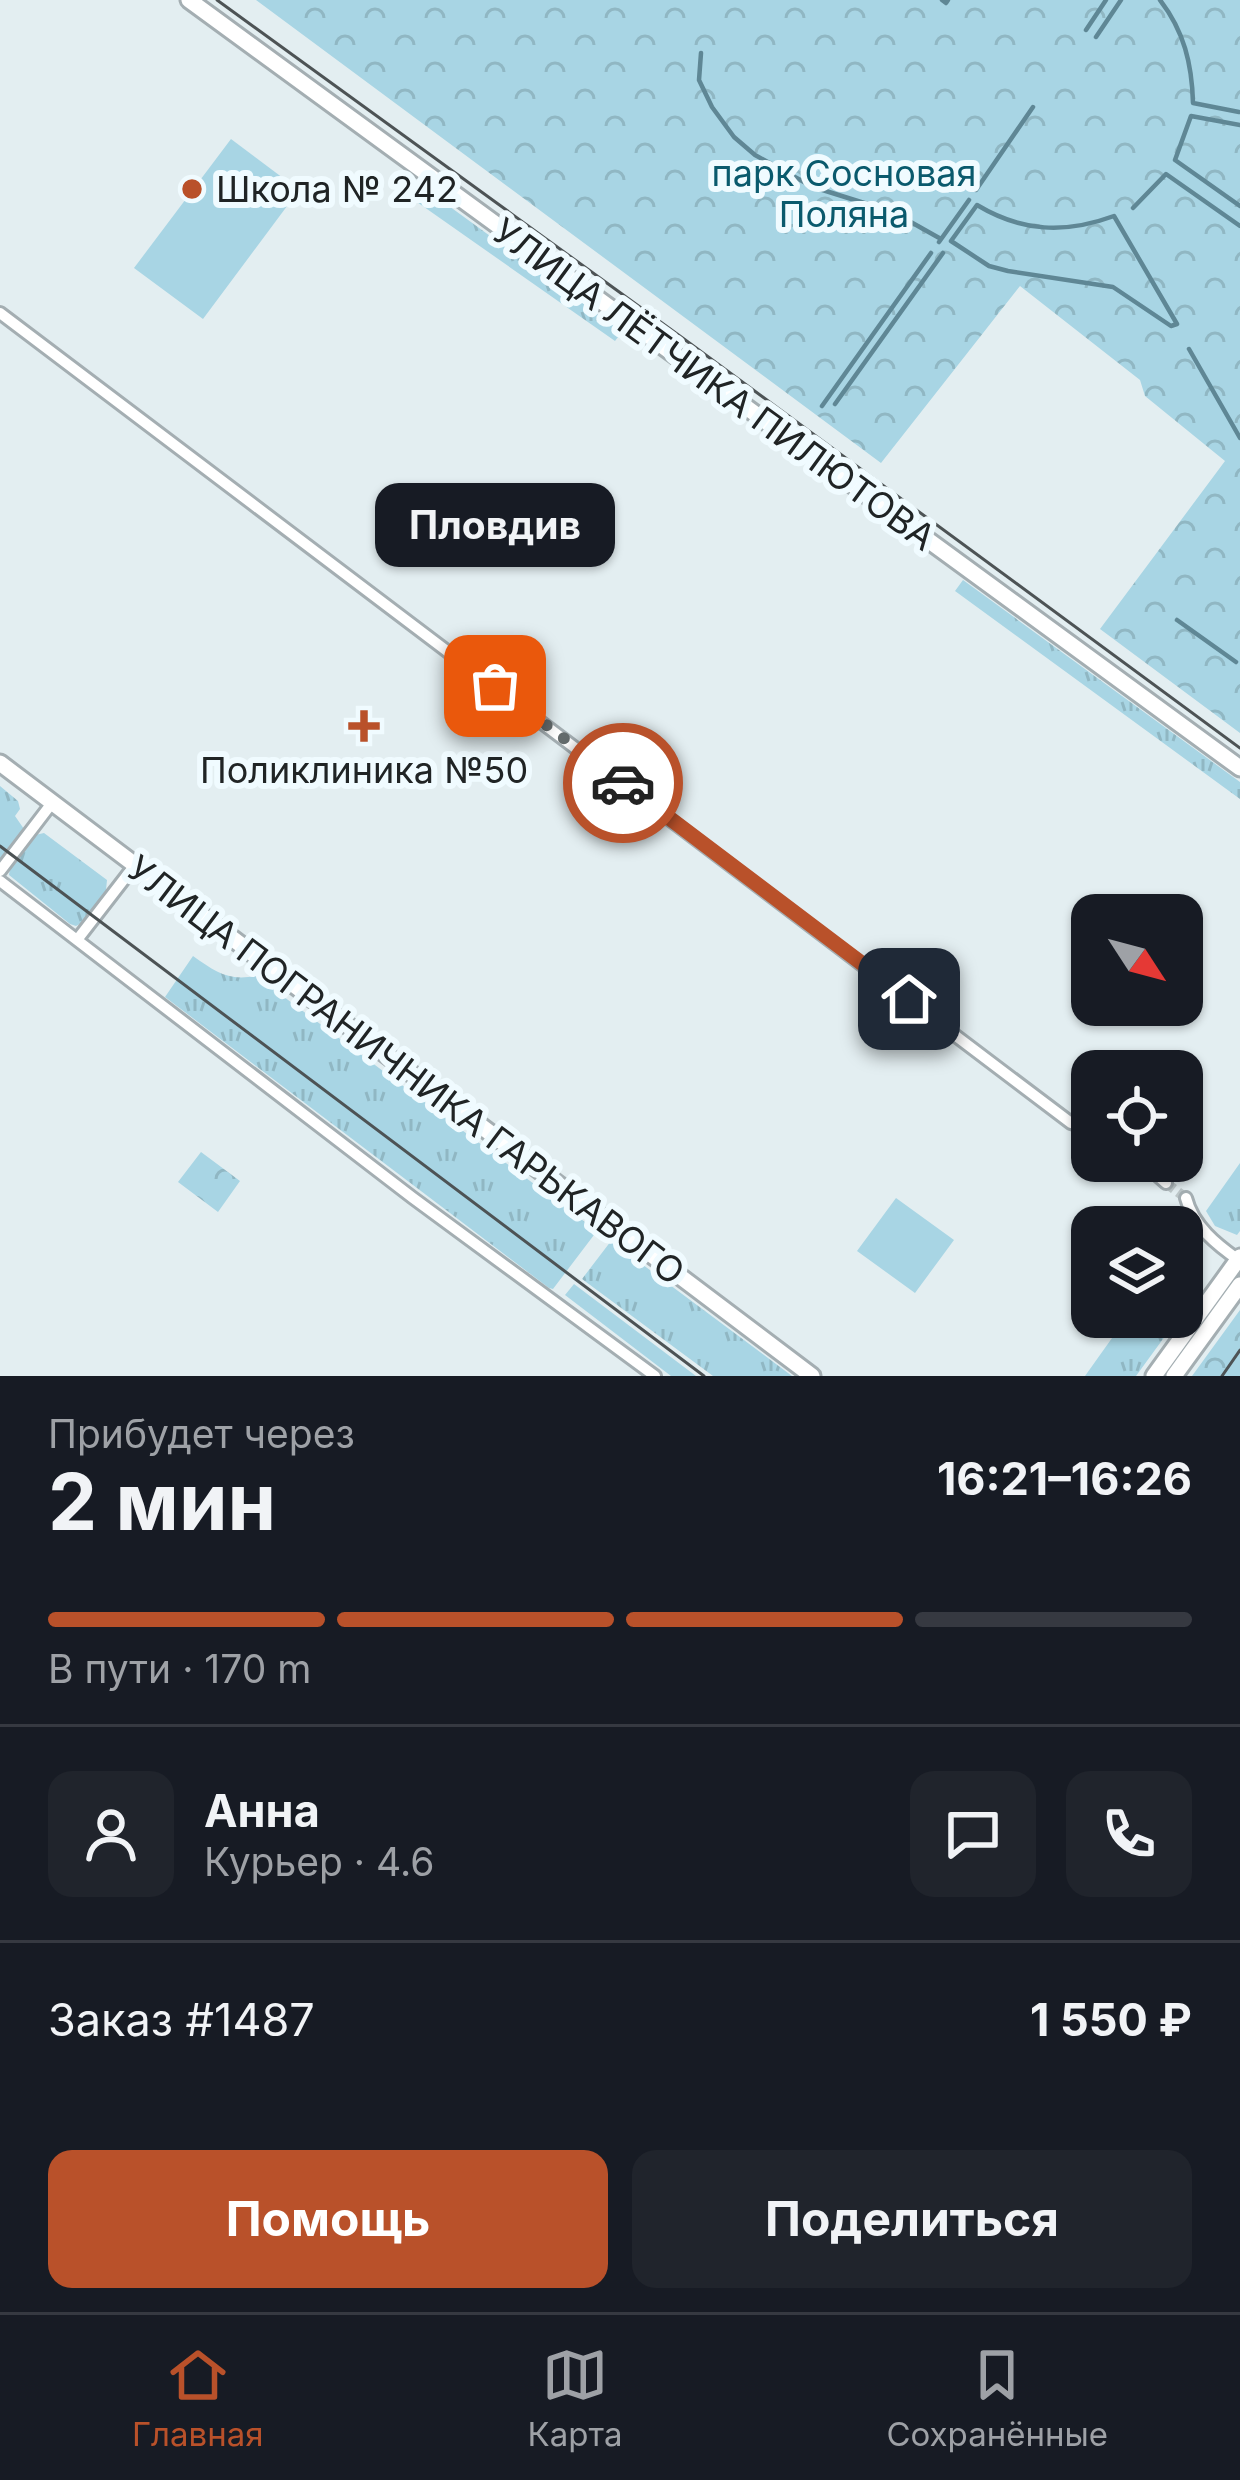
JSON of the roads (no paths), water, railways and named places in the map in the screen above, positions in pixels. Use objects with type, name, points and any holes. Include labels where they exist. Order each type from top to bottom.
[{"type":"street","name":"УЛИЦА ЛЁТЧИКА ПИЛЮТОВА","points":[[189,0],[1240,768]]},
{"type":"street","points":[[0,313],[1071,1123]]},
{"type":"street","name":"УЛИЦА ПОГРАНИЧНИКА ГАРЬКАВОГО","points":[[0,764],[812,1376]]},
{"type":"street","points":[[0,871],[52,803]]},
{"type":"street","points":[[77,940],[135,865]]},
{"type":"street","points":[[0,881],[413,1198],[655,1376]]},
{"type":"street","points":[[1154,1376],[1239,1259],[1206,1234],[1190,1213],[1186,1198]]},
{"type":"street","points":[[1174,1376],[1240,1285]]},
{"type":"waterway","points":[[942,0],[948,0]]},
{"type":"waterway","points":[[1086,30],[1106,0]]},
{"type":"waterway","points":[[1096,37],[1121,0]]},
{"type":"waterway","points":[[1160,0],[1185,48],[1193,103],[1239,112]]},
{"type":"waterway","points":[[701,53],[699,80],[712,107],[734,137],[755,155],[813,187],[893,212],[941,239]]},
{"type":"waterway","points":[[976,190],[1033,107]]},
{"type":"waterway","points":[[1240,125],[1191,116],[1175,160],[1240,206]]},
{"type":"waterway","points":[[1133,208],[1166,174],[1240,226]]},
{"type":"waterway","points":[[939,242],[969,200]]},
{"type":"waterway","points":[[977,205],[1010,221],[1044,227],[1078,226],[1114,216],[1177,324],[1171,326],[1113,287],[989,266],[951,241],[977,205]]},
{"type":"waterway","points":[[822,406],[931,253]]},
{"type":"waterway","points":[[835,404],[943,253]]},
{"type":"waterway","points":[[1189,349],[1240,438]]},
{"type":"waterway","points":[[1177,620],[1236,662]]},
{"type":"tunnel","points":[[1166,1183],[1186,1198]]},
{"type":"tram line","points":[[217,0],[1240,748]]},
{"type":"tram line","points":[[0,846],[704,1376]]},
{"type":"tram line","points":[[1222,1376],[1240,1350]]},
{"type":"place","name":"Школа № 242","points":[[192,189]]},
{"type":"place","name":"Пловдив","points":[[495,686]]},
{"type":"place","name":"Поликлиника №50","points":[[364,726]]},
{"type":"park label","name":"парк Сосновая Поляна","points":[[844,194]]}]
